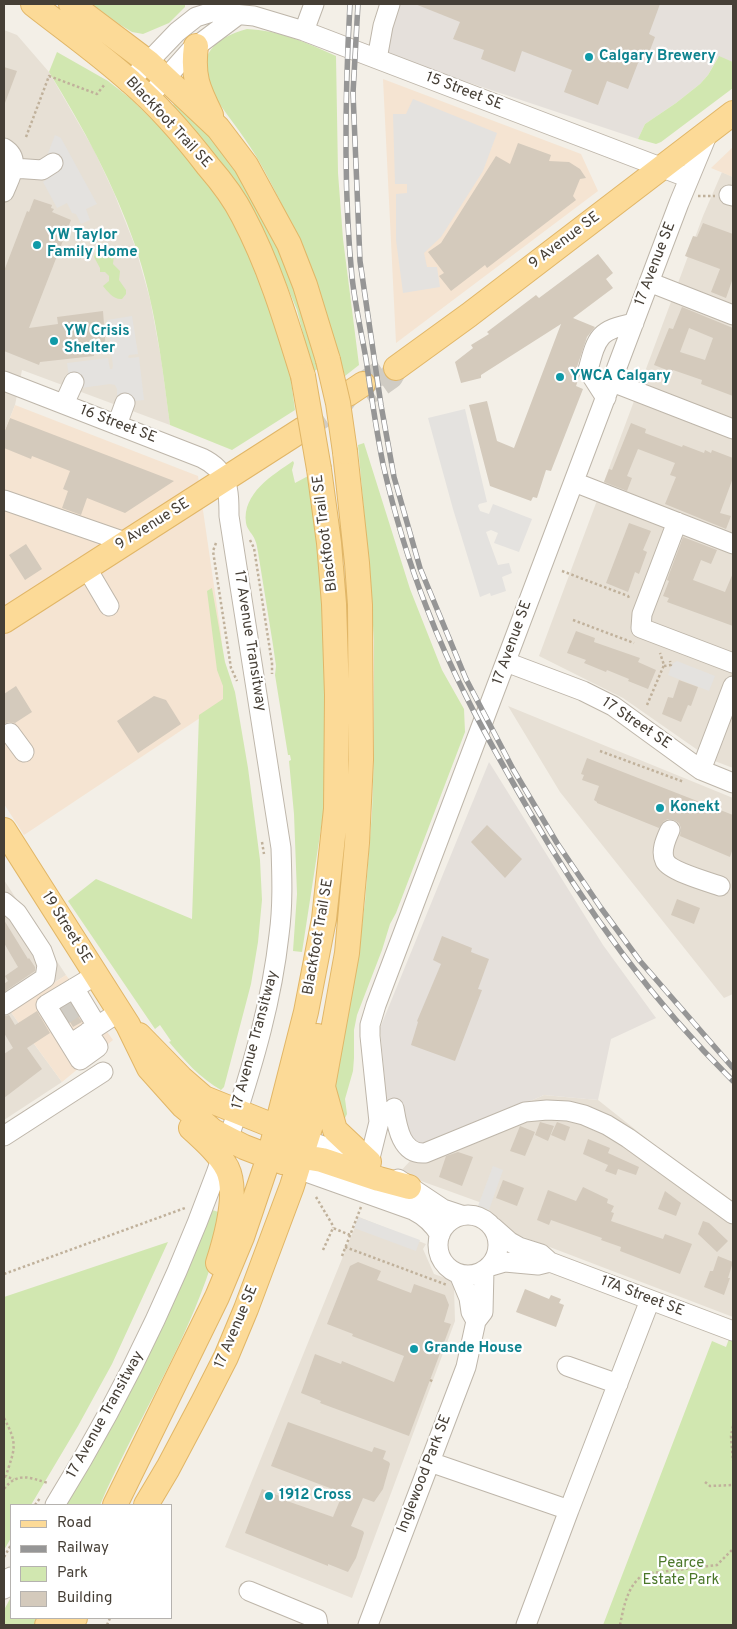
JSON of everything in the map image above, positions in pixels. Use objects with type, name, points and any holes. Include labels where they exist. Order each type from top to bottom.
[{"type":"main road","name":"Blackfoot Trail SE","points":[[33,4],[120,80],[148,98],[191,144],[217,177],[242,214],[263,256],[279,298],[303,376],[319,469],[329,543],[336,645],[336,809],[324,919],[311,984],[295,1147]]},
{"type":"main road","name":"Blackfoot Trail SE","points":[[71,4],[148,62],[218,128],[246,165],[289,244],[306,285],[328,360],[338,403],[345,452],[360,605],[360,760],[357,844],[347,953],[323,1086],[295,1147]]},
{"type":"main road","points":[[196,46],[193,65],[195,79],[218,128]]},
{"type":"main road","name":"9 Avenue SE","points":[[396,368],[733,113]]},
{"type":"main road","name":"9 Avenue SE","points":[[4,621],[303,429]]},
{"type":"main road","name":"19 Street SE","points":[[4,830],[123,1019],[149,1068],[157,1088],[166,1101],[209,1144],[225,1149]]},
{"type":"main road","name":"19 Street SE","points":[[123,1019],[204,1098],[237,1112],[295,1147]]},
{"type":"main road","points":[[323,1086],[335,1130],[369,1162]]},
{"type":"main road","points":[[181,1371],[224,1246],[232,1192],[232,1181],[225,1149],[269,1157],[295,1147],[322,1160],[409,1187]]},
{"type":"main road","name":"17 Avenue SE","points":[[147,1504],[168,1468],[226,1357],[246,1309],[295,1147]]},
{"type":"main road","name":"17 Avenue SE","points":[[115,1504],[221,1289],[242,1237],[269,1157]]},
{"type":"street","points":[[304,31],[314,4]]},
{"type":"street","points":[[379,4],[382,26]]},
{"type":"street","points":[[377,59],[382,26],[390,4]]},
{"type":"street","name":"15 Street SE","points":[[120,80],[148,62],[177,32],[196,18],[212,12],[232,10],[304,31],[662,168],[691,186]]},
{"type":"street","points":[[148,98],[165,78],[232,10]]},
{"type":"street","name":"17 Avenue SE","points":[[369,1162],[380,1122],[370,1036],[370,1025],[376,1004],[649,282],[691,186],[708,133]]},
{"type":"street","points":[[4,192],[10,157],[42,170],[53,163]]},
{"type":"street","points":[[649,282],[733,315]]},
{"type":"street","points":[[634,323],[613,327],[602,335],[588,370],[609,390],[733,429]]},
{"type":"street","name":"16 Street SE","points":[[4,381],[117,424],[214,464],[226,479]]},
{"type":"street","points":[[64,404],[74,382]]},
{"type":"street","points":[[117,424],[125,403]]},
{"type":"street","name":"17 Avenue Transitway","points":[[50,1498],[117,1399],[160,1312],[207,1199],[225,1149],[260,1037],[272,981],[280,934],[282,876],[278,825],[229,516],[229,493],[226,479]]},
{"type":"street","points":[[574,482],[733,544]]},
{"type":"street","points":[[4,500],[125,542]]},
{"type":"street","points":[[676,522],[642,614],[638,636],[733,662]]},
{"type":"street","points":[[86,567],[109,606]]},
{"type":"street","name":"17 Street SE","points":[[506,662],[583,691],[613,706],[701,770],[733,783]]},
{"type":"street","points":[[701,770],[733,686]]},
{"type":"street","points":[[670,830],[663,854],[664,861],[677,870],[720,886]]},
{"type":"street","points":[[4,902],[17,913],[42,951],[47,965],[44,978],[4,1005]]},
{"type":"street","points":[[84,1032],[46,1005],[67,996],[96,975]]},
{"type":"street","points":[[67,996],[84,1032]]},
{"type":"street","points":[[84,1032],[123,1019]]},
{"type":"street","points":[[4,1136],[103,1072]]},
{"type":"street","points":[[394,1108],[398,1132],[404,1144],[420,1154],[526,1112],[568,1111],[584,1115],[607,1125],[628,1138],[733,1214]]},
{"type":"street","points":[[295,1147],[369,1162],[384,1169],[443,1209],[461,1215],[483,1218],[493,1227],[498,1241],[497,1255],[486,1269],[455,1281],[452,1270],[441,1258],[439,1251],[440,1235],[446,1224],[461,1215]]},
{"type":"street","points":[[295,1147],[425,1216],[435,1225],[440,1235]]},
{"type":"street","name":"17A Street SE","points":[[493,1227],[510,1242],[541,1254],[550,1262],[733,1331]]},
{"type":"street","name":"17A Street SE","points":[[486,1269],[505,1262],[538,1265],[550,1262]]},
{"type":"street","name":"Inglewood Park SE","points":[[368,1625],[466,1367],[476,1321],[483,1312],[486,1269]]},
{"type":"street","name":"Inglewood Park SE","points":[[455,1281],[469,1298],[471,1312],[476,1321]]},
{"type":"street","points":[[526,1625],[650,1300]]},
{"type":"street","points":[[567,1366],[618,1384]]},
{"type":"street","points":[[430,1462],[569,1510]]},
{"type":"street","points":[[249,1591],[317,1619],[318,1625]]},
{"type":"path","points":[[26,137],[49,76],[98,94],[120,80]]},
{"type":"path","points":[[691,186],[701,197],[725,196]]},
{"type":"path","points":[[218,539],[213,552],[231,668],[236,677],[238,687]]},
{"type":"path","points":[[562,571],[628,596],[631,602]]},
{"type":"path","points":[[573,620],[638,636]]},
{"type":"path","points":[[647,705],[664,666],[662,654],[653,650]]},
{"type":"path","points":[[664,666],[671,665],[670,661]]},
{"type":"path","points":[[600,751],[684,782]]},
{"type":"path","points":[[262,837],[264,856]]},
{"type":"path","points":[[316,1197],[332,1224],[323,1250]]},
{"type":"path","points":[[342,1256],[362,1203]]},
{"type":"path","points":[[4,1274],[186,1208],[182,1216]]},
{"type":"path","points":[[332,1228],[350,1235]]},
{"type":"path","points":[[346,1247],[455,1281]]},
{"type":"path","points":[[430,1380],[434,1382]]},
{"type":"path","points":[[4,1418],[11,1431],[15,1445],[14,1456],[5,1476],[14,1479]]},
{"type":"path","points":[[733,1426],[731,1436],[733,1462]]},
{"type":"path","points":[[4,1489],[14,1479],[21,1477],[48,1484],[53,1476]]},
{"type":"path","points":[[705,1482],[710,1486],[733,1485]]},
{"type":"path","points":[[37,1504],[50,1498]]},
{"type":"path","points":[[620,1625],[630,1588],[636,1579],[644,1574],[717,1565],[733,1549]]},
{"type":"shaded area","points":[[386,4],[733,4],[733,62],[718,57],[708,75],[700,84],[645,124],[638,139],[380,53]]},
{"type":"shaded area","points":[[4,30],[17,35],[49,72],[94,150],[114,193],[135,246],[150,299],[161,358],[170,425],[22,370],[15,405],[4,433]]},
{"type":"shaded area","points":[[383,79],[581,154],[598,191],[396,343]]},
{"type":"shaded area","points":[[413,99],[497,133],[483,171],[441,237],[424,253],[427,267],[437,267],[440,287],[403,293],[396,240],[396,194],[407,193],[407,184],[395,184],[393,114],[406,114]]},
{"type":"shaded area","points":[[55,135],[61,138],[97,204],[86,209],[90,220],[81,224],[67,203],[57,208],[43,182],[52,175],[48,174],[39,180],[33,177],[47,156]]},
{"type":"shaded area","points":[[733,147],[733,177],[711,168]]},
{"type":"shaded area","points":[[722,172],[733,177],[733,768],[712,760],[623,698],[539,656],[703,216]]},
{"type":"shaded area","points":[[132,316],[138,354],[129,355],[128,357],[139,357],[144,400],[117,403],[117,389],[115,385],[81,388],[69,377],[67,363],[108,358],[110,369],[112,369],[107,320]]},
{"type":"shaded area","points":[[15,405],[198,476],[221,634],[226,691],[224,702],[24,835],[4,804],[4,433]]},
{"type":"shaded area","points":[[465,409],[487,502],[479,504],[480,511],[489,514],[493,504],[532,519],[519,552],[494,543],[498,533],[491,530],[486,532],[498,565],[509,563],[512,573],[502,577],[506,591],[491,596],[490,593],[480,597],[428,418]]},
{"type":"shaded area","points":[[677,661],[715,676],[709,691],[668,675],[672,664]]},
{"type":"shaded area","points":[[508,706],[733,798],[733,994],[724,998],[560,792]]},
{"type":"shaded area","points":[[489,762],[603,945],[656,1018],[611,1039],[598,1100],[544,1095],[421,1149],[412,1159],[390,1137],[380,1028]]},
{"type":"shaded area","points":[[4,880],[66,975],[10,1011],[62,1082],[4,1120]]},
{"type":"shaded area","points":[[66,975],[113,1040],[62,1082],[10,1011]]},
{"type":"shaded area","points":[[544,1095],[598,1100],[733,1207],[733,1317],[513,1233],[482,1203],[399,1173],[421,1149]]},
{"type":"shaded area","points":[[493,1166],[503,1170],[489,1210],[478,1206]]},
{"type":"shaded area","points":[[358,1217],[420,1240],[416,1251],[354,1228]]},
{"type":"shaded area","points":[[359,1217],[426,1244],[423,1249],[434,1274],[451,1280],[454,1287],[455,1321],[352,1598],[225,1547]]},
{"type":"green space","points":[[92,4],[185,4],[185,7],[169,23],[143,34],[132,32]]},
{"type":"green space","points":[[247,29],[281,35],[304,42],[336,56],[338,173],[343,239],[359,365],[345,376],[328,319],[308,263],[284,209],[256,156],[210,90],[206,78],[205,67],[211,50],[225,37]]},
{"type":"green space","points":[[57,52],[108,81],[131,99],[172,139],[205,178],[228,211],[269,297],[290,373],[295,410],[232,450],[170,425],[157,334],[142,267],[127,222],[108,178],[86,135],[49,72]]},
{"type":"green space","points":[[719,56],[733,62],[733,88],[661,142],[656,144],[638,139],[645,124],[700,84],[708,75]]},
{"type":"green space","points":[[177,101],[199,123],[222,152],[247,188],[277,240],[322,366],[313,372],[297,310],[270,245],[254,215],[173,105]]},
{"type":"green space","points":[[102,247],[110,248],[114,255],[113,264],[120,271],[119,280],[126,290],[126,294],[122,299],[114,297],[103,286],[109,281],[109,276],[105,272],[100,272],[94,257],[96,251]]},
{"type":"green space","points":[[364,443],[410,589],[442,670],[464,709],[465,732],[396,913],[390,924],[357,1015],[354,1030],[353,1071],[345,1099],[347,1114],[343,1122],[333,1085],[355,977],[365,902],[372,812],[374,753],[374,641],[358,445]]},
{"type":"green space","points":[[293,461],[292,470],[295,483],[310,475],[316,516],[325,621],[326,796],[302,952],[293,951],[297,894],[294,814],[289,761],[291,760],[290,755],[288,755],[275,675],[276,666],[257,546],[246,523],[246,512],[249,503],[260,486]]},
{"type":"green space","points":[[212,588],[225,662],[235,692],[248,768],[260,860],[262,900],[251,984],[224,1087],[221,1090],[206,1080],[187,1062],[169,1042],[171,1041],[160,1025],[155,1029],[68,901],[96,879],[192,919],[199,715],[223,699],[223,686],[217,670],[207,591]]},
{"type":"green space","points":[[212,1210],[222,1213],[214,1255],[195,1309],[100,1504],[66,1504],[117,1415],[147,1359],[173,1304]]},
{"type":"green space","points":[[168,1242],[112,1364],[32,1504],[10,1504],[10,1540],[4,1550],[4,1297]]},
{"type":"green space","name":"Pearce Estate Park","points":[[733,1328],[733,1625],[603,1625],[712,1341],[726,1347]]},
{"type":"green space","points":[[10,1599],[10,1619],[39,1619],[35,1625],[4,1625],[4,1610]]},
{"type":"building","name":"Calgary Brewery","points":[[415,4],[660,4],[649,34],[655,37],[649,53],[643,50],[628,89],[607,81],[598,105],[564,92],[572,70],[522,51],[515,72],[481,59],[484,50],[453,39],[460,22]]},
{"type":"building","points":[[4,67],[17,71],[5,103],[4,103]]},
{"type":"building","points":[[518,143],[551,155],[549,161],[569,162],[580,169],[586,178],[580,179],[573,196],[576,200],[487,268],[485,265],[451,291],[439,276],[444,273],[428,252],[441,243],[496,156],[510,164]]},
{"type":"building","points":[[34,199],[52,205],[51,208],[54,209],[52,212],[71,220],[29,328],[58,324],[57,317],[103,311],[106,351],[94,353],[94,356],[40,362],[39,365],[4,351],[4,271],[27,211],[29,212]]},
{"type":"building","points":[[703,223],[733,234],[733,278],[726,298],[711,292],[720,269],[685,256],[693,236],[697,237]]},
{"type":"building","name":"YWCA Calgary","points":[[598,254],[613,273],[606,279],[613,288],[573,318],[595,327],[587,337],[577,367],[579,377],[576,386],[583,389],[551,471],[546,470],[537,498],[533,497],[531,501],[490,486],[469,405],[487,401],[497,441],[514,448],[561,324],[481,375],[481,378],[461,383],[455,362],[473,348],[471,345],[489,334],[487,332],[536,295],[539,298]]},
{"type":"building","points":[[682,307],[733,328],[733,396],[701,384],[702,380],[654,365],[669,328],[673,329]],"holes":[[[689,328],[713,338],[705,360],[680,352]]]},
{"type":"building","points":[[10,418],[174,481],[125,513],[87,498],[81,515],[62,508],[68,491],[63,489],[70,471],[32,456],[31,459],[4,448],[4,433]]},
{"type":"building","points":[[631,423],[646,429],[645,433],[682,447],[683,445],[704,453],[705,450],[711,453],[712,450],[733,458],[733,478],[720,513],[731,516],[726,529],[665,504],[676,477],[670,475],[675,463],[638,449],[627,476],[632,478],[627,491],[604,482],[609,469],[612,470]]},
{"type":"building","points":[[629,523],[651,531],[643,550],[647,552],[639,574],[635,572],[628,592],[606,583]]},
{"type":"building","points":[[683,537],[717,550],[711,564],[701,560],[693,580],[725,592],[733,573],[733,626],[667,602],[669,598],[663,596]]},
{"type":"building","points":[[26,544],[42,569],[25,580],[9,555]]},
{"type":"building","points":[[576,631],[595,638],[594,642],[640,658],[638,662],[656,670],[648,689],[607,670],[606,672],[584,663],[586,660],[567,653]]},
{"type":"building","points":[[679,680],[698,687],[691,706],[688,705],[681,722],[662,714],[668,697],[673,698]]},
{"type":"building","points":[[16,686],[32,712],[15,723],[9,722],[4,724],[4,694]]},
{"type":"building","points":[[154,696],[166,700],[181,724],[138,753],[117,721]]},
{"type":"building","name":"Konekt","points":[[587,758],[733,815],[733,848],[730,857],[680,836],[681,828],[679,823],[674,820],[668,819],[664,821],[659,828],[597,803],[594,800],[599,786],[582,780],[584,775],[581,774]]},
{"type":"building","points":[[487,825],[522,859],[505,878],[471,842]]},
{"type":"building","points":[[677,899],[700,908],[694,924],[671,915]]},
{"type":"building","points":[[4,920],[35,967],[35,971],[4,992],[4,984],[8,981],[5,976],[18,967],[4,943]]},
{"type":"building","points":[[442,936],[472,948],[471,952],[489,959],[478,989],[482,990],[455,1061],[411,1045],[417,1021],[441,964],[433,960]]},
{"type":"building","points":[[70,1004],[82,1022],[73,1027],[62,1009]]},
{"type":"building","points":[[37,1011],[50,1033],[27,1048],[42,1069],[4,1098],[4,1054],[13,1048],[4,1033],[4,1016],[9,1015],[15,1025]]},
{"type":"building","points":[[540,1122],[554,1126],[548,1141],[535,1135]]},
{"type":"building","points":[[557,1122],[570,1127],[565,1141],[551,1135]]},
{"type":"building","points":[[520,1126],[535,1132],[525,1156],[510,1151]]},
{"type":"building","points":[[588,1139],[610,1148],[608,1153],[639,1167],[636,1175],[618,1169],[616,1175],[605,1171],[608,1165],[583,1154]]},
{"type":"building","points":[[458,1152],[473,1157],[462,1186],[439,1177],[446,1156]]},
{"type":"building","points":[[503,1180],[524,1188],[517,1206],[496,1198]]},
{"type":"building","points":[[583,1187],[608,1199],[607,1203],[614,1206],[611,1212],[614,1213],[611,1221],[663,1239],[665,1234],[692,1244],[680,1274],[620,1251],[621,1247],[601,1240],[602,1238],[551,1220],[549,1225],[537,1220],[548,1190],[576,1201]]},
{"type":"building","points":[[665,1191],[681,1203],[676,1216],[658,1209]]},
{"type":"building","points":[[703,1221],[709,1223],[728,1241],[717,1252],[698,1234]]},
{"type":"building","points":[[718,1256],[733,1262],[724,1295],[704,1287],[710,1271],[713,1271]]},
{"type":"building","name":"Grande House","points":[[358,1262],[381,1271],[377,1280],[411,1293],[414,1284],[445,1295],[449,1305],[444,1322],[451,1324],[409,1436],[320,1403],[321,1401],[301,1393],[315,1354],[341,1364],[342,1361],[394,1382],[404,1356],[327,1324],[350,1266]]},
{"type":"building","points":[[525,1289],[549,1299],[551,1295],[561,1299],[559,1303],[564,1305],[556,1327],[516,1312]]},
{"type":"building","name":"1912 Cross","points":[[288,1422],[372,1452],[374,1447],[386,1451],[383,1459],[390,1464],[383,1489],[374,1502],[363,1498],[351,1526],[364,1533],[356,1558],[348,1572],[245,1533],[262,1489],[287,1499],[287,1501],[333,1517],[343,1493],[271,1466]]},
{"type":"tunnel","points":[[363,384],[389,367],[396,368],[391,377],[365,395]]},
{"type":"tunnel","points":[[303,429],[341,404],[348,394]]},
{"type":"tunnel","points":[[65,1003],[79,1024]]},
{"type":"railway","points":[[350,4],[346,140],[347,209],[352,277],[383,464],[402,536],[419,589],[447,657],[471,706],[524,802],[569,877],[646,984],[703,1050],[733,1081]]},
{"type":"railway","points":[[358,4],[353,93],[360,261],[381,405],[394,477],[420,568],[466,679],[513,769],[557,843],[640,961],[733,1068]]},
{"type":"place","name":"Calgary Brewery","points":[[589,57]]},
{"type":"place","name":"YW Taylor Family Home","points":[[37,245]]},
{"type":"place","name":"YW Crisis Shelter","points":[[54,341]]},
{"type":"place","name":"YWCA Calgary","points":[[560,377]]},
{"type":"place","name":"Konekt","points":[[660,808]]},
{"type":"place","name":"Grande House","points":[[414,1349]]},
{"type":"place","name":"1912 Cross","points":[[269,1496]]}]
